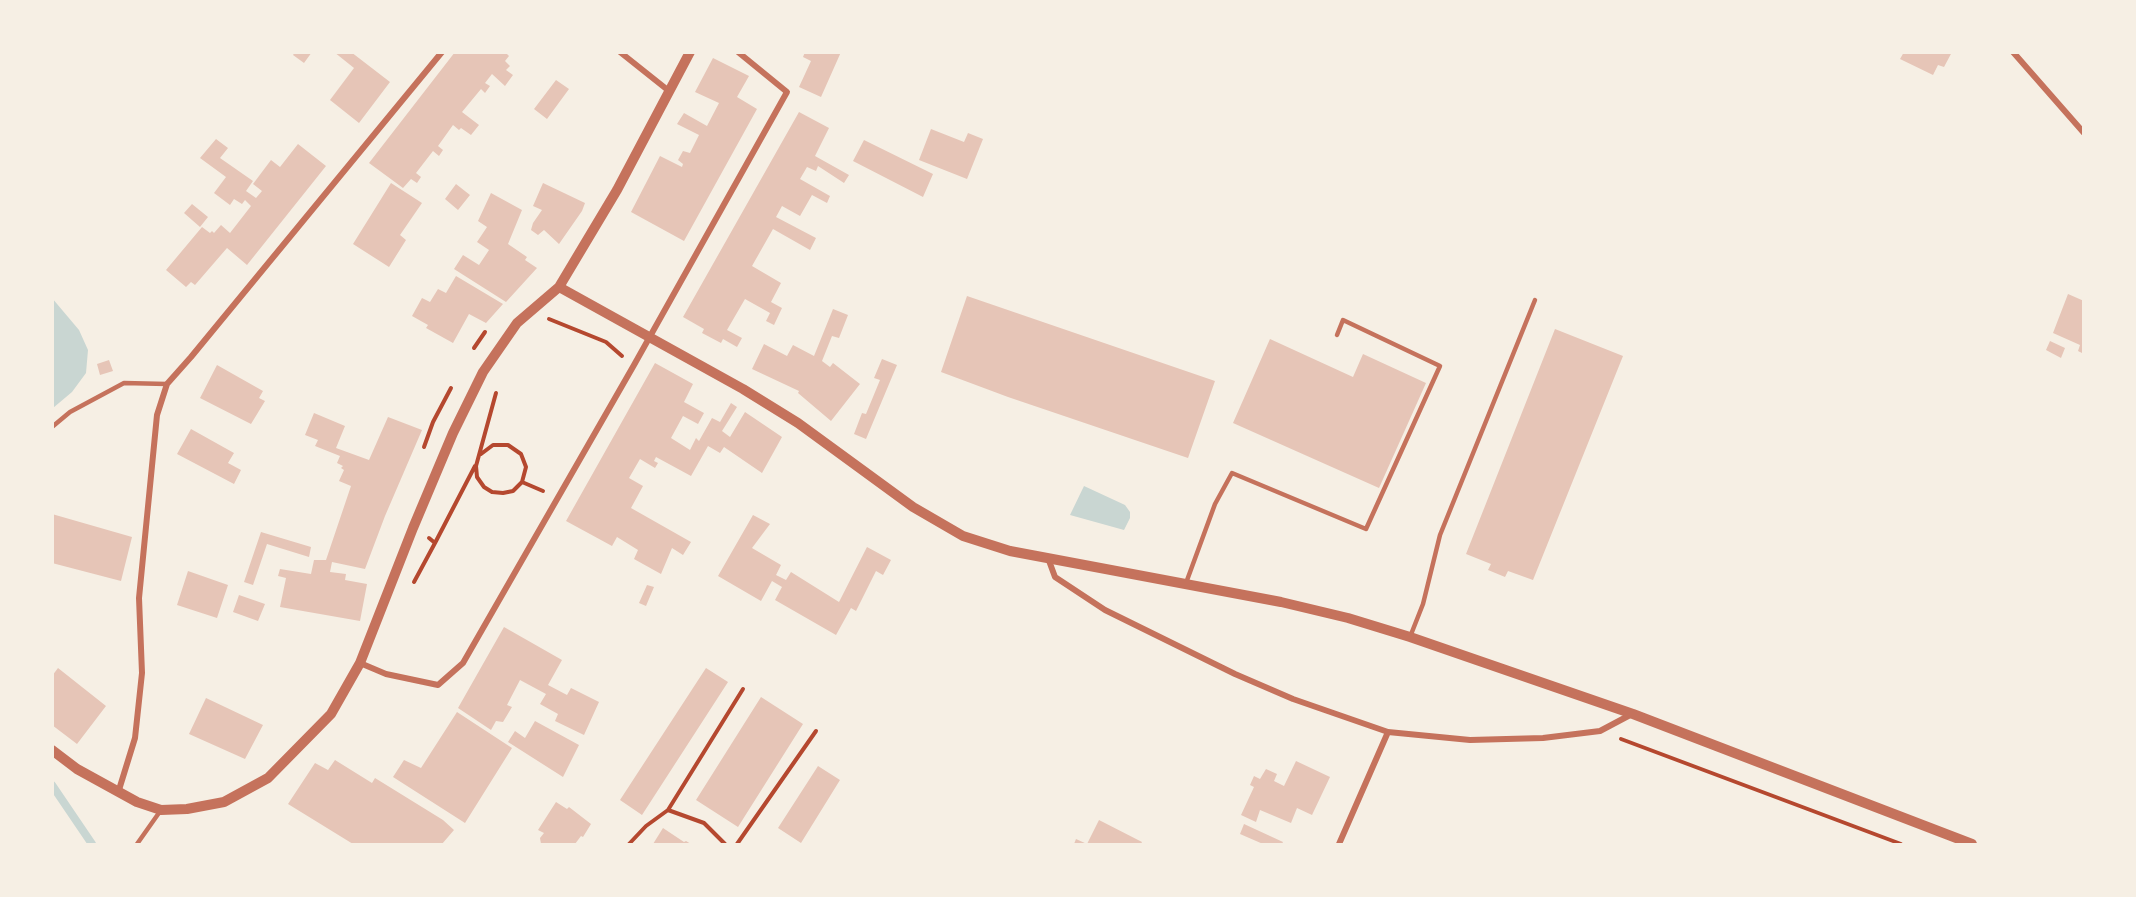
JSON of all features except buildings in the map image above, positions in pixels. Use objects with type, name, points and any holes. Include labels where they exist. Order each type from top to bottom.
[{"type":"street","points":[[117,793],[135,738],[142,672],[139,598],[157,415],[166,384],[199,348],[442,52]]},
{"type":"street","points":[[621,52],[669,91]]},
{"type":"street","points":[[52,750],[77,769],[137,802],[161,810],[187,809],[225,802],[268,778],[331,714],[360,663],[448,443],[483,372],[517,323],[559,288],[617,190],[690,52]]},
{"type":"street","points":[[360,663],[386,674],[438,685],[463,663],[787,92],[738,52]]},
{"type":"street","points":[[2013,52],[2084,133]]},
{"type":"street","points":[[559,288],[743,389],[798,423],[884,487],[938,523],[982,543],[1348,618],[1633,714],[1972,844]]},
{"type":"street","points":[[1048,558],[1056,577],[1105,610],[1293,699],[1388,732],[1470,740],[1543,738],[1600,731],[1633,714]]},
{"type":"street","points":[[1339,844],[1388,732]]},
{"type":"lane","points":[[1410,637],[1423,604],[1440,535],[1535,300]]},
{"type":"lane","points":[[1186,583],[1215,504],[1232,473],[1366,529],[1440,366],[1343,320],[1336,335]]},
{"type":"lane","points":[[52,427],[70,412],[124,383],[166,384]]},
{"type":"lane","points":[[137,844],[161,810]]},
{"type":"path","points":[[541,326],[548,318],[573,328],[606,342],[634,365]]},
{"type":"path","points":[[435,543],[481,454],[496,392]]},
{"type":"path","points":[[476,466],[477,477],[484,487],[492,492],[513,491],[522,482],[526,468],[521,454],[508,445],[493,445],[481,454]]},
{"type":"path","points":[[629,844],[646,826],[668,810],[743,690]]},
{"type":"path","points":[[736,844],[816,731]]},
{"type":"path","points":[[1600,731],[1901,844]]},
{"type":"path","points":[[668,810],[704,823],[725,844]]},
{"type":"shaded area","points":[[52,298],[79,330],[88,350],[86,373],[72,392],[53,408]]},
{"type":"shaded area","points":[[1084,486],[1125,505],[1130,512],[1130,518],[1124,530],[1070,515]]},
{"type":"waterway","points":[[52,785],[92,844]]}]
